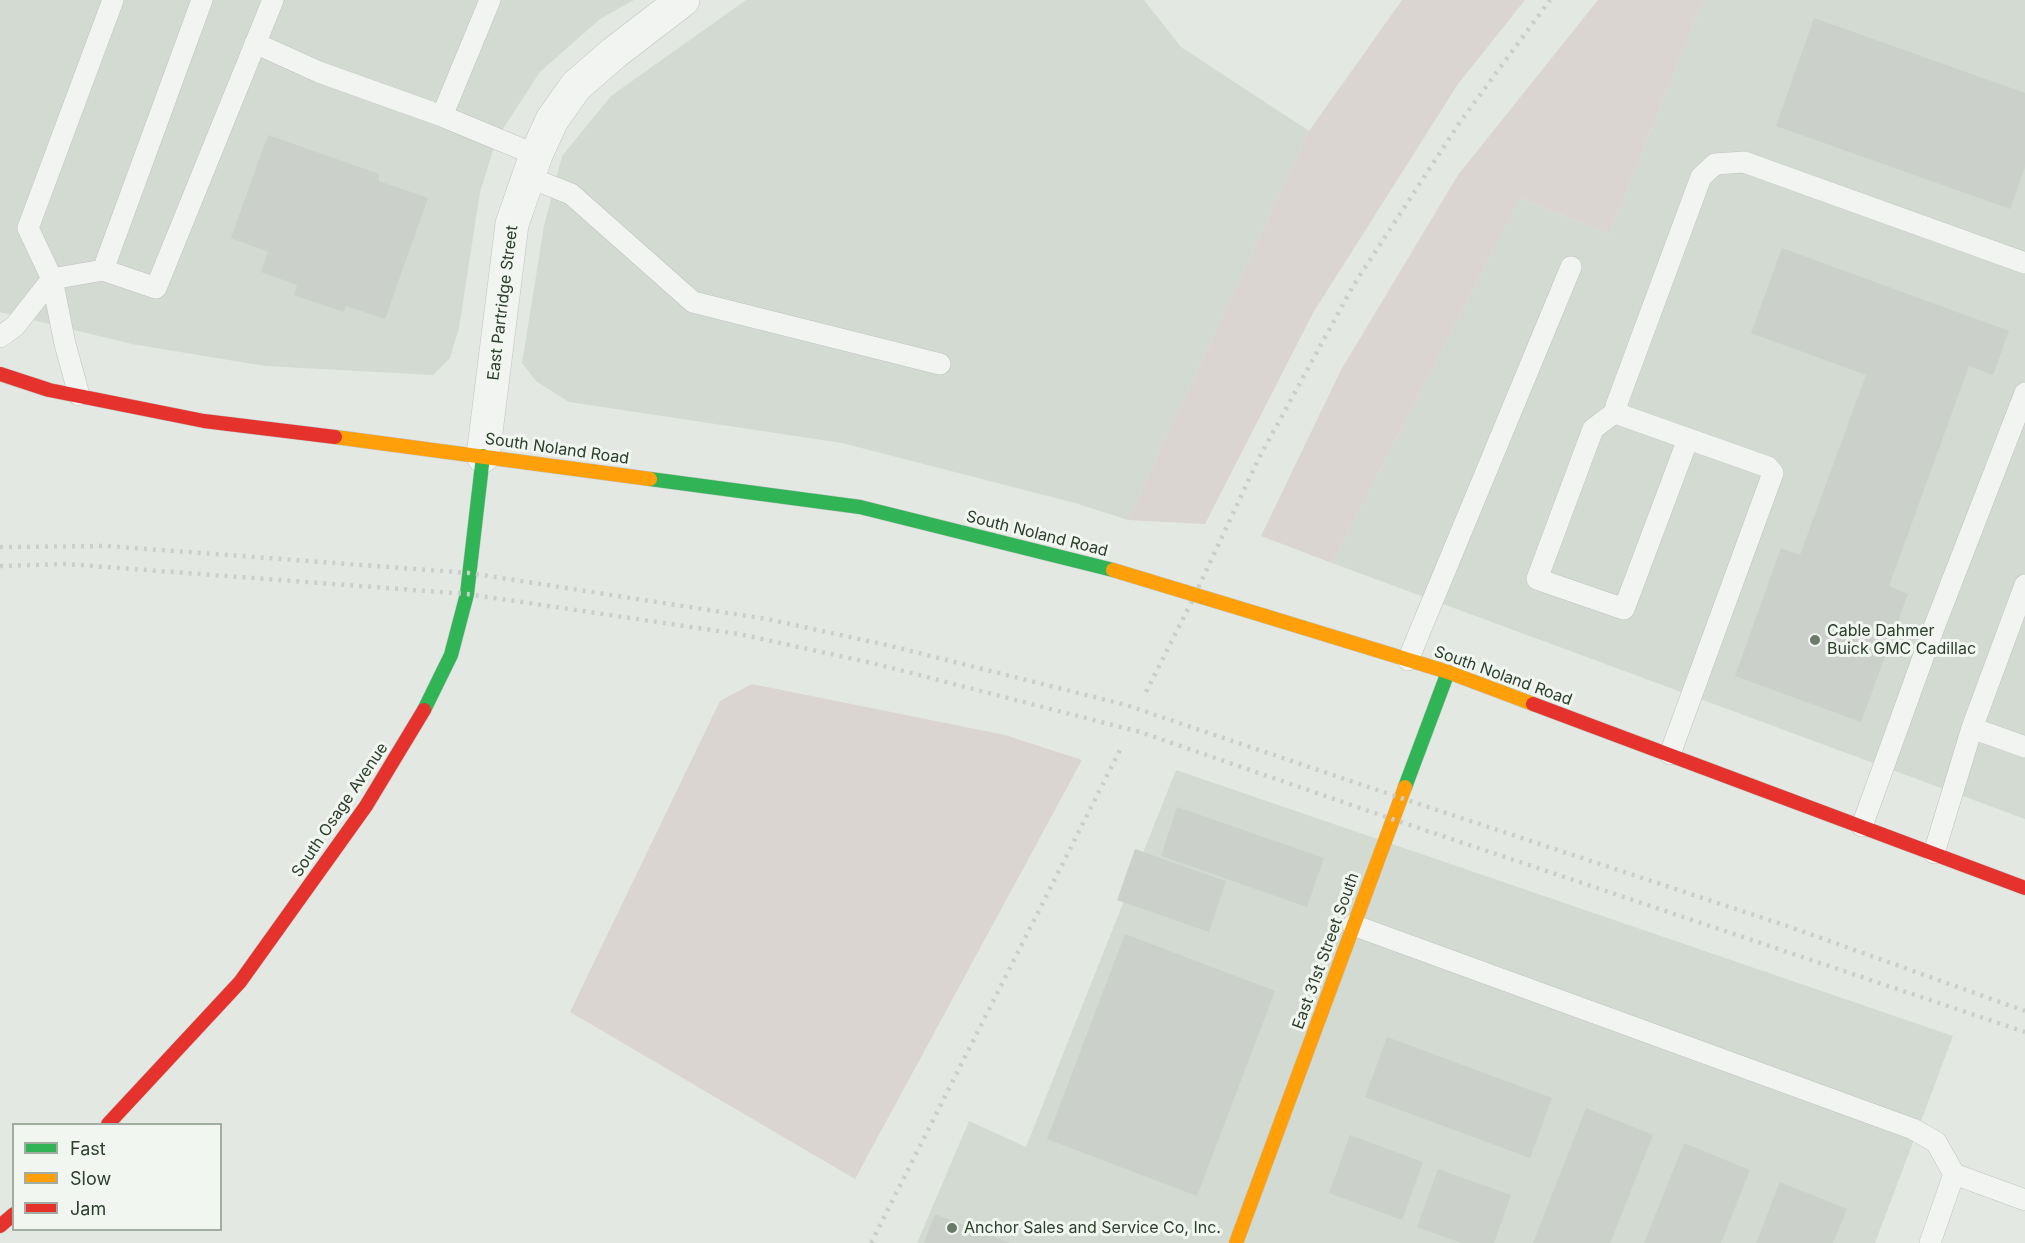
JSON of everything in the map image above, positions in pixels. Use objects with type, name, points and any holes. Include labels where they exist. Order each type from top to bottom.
[{"type":"main road","name":"South Noland Road","points":[[0,374],[49,390],[204,421],[860,507],[1113,570],[1448,672],[2025,888]]},
{"type":"main road","name":"South Osage Avenue","points":[[110,1123],[240,982],[366,806],[423,711],[451,655],[467,594],[483,456]]},
{"type":"main road","name":"East 31st Street South","points":[[1236,1243],[1448,672]]},
{"type":"main road","points":[[0,1226],[12,1216]]},
{"type":"street","name":"East Partridge Street","points":[[483,456],[512,224],[532,166],[552,120],[576,86],[614,53],[683,0]]},
{"type":"lane","points":[[79,395],[64,344],[52,279],[28,228],[113,0]]},
{"type":"lane","points":[[102,270],[202,0]]},
{"type":"lane","points":[[0,337],[15,326],[52,279],[102,270],[156,288],[273,0]]},
{"type":"lane","points":[[442,116],[490,0]]},
{"type":"lane","points":[[255,43],[319,72],[442,116],[532,166],[571,194],[693,302],[940,364]]},
{"type":"lane","points":[[1670,754],[1773,473],[1768,467],[1621,415],[1616,406],[1701,177],[1715,164],[1744,162],[2025,263]]},
{"type":"lane","points":[[1408,660],[1571,267]]},
{"type":"lane","points":[[1862,826],[1933,630],[2025,393]]},
{"type":"lane","points":[[1618,410],[1593,429],[1537,579],[1624,609],[1688,439]]},
{"type":"lane","points":[[1934,853],[1972,728],[2025,585]]},
{"type":"lane","points":[[1972,728],[2025,747]]},
{"type":"lane","points":[[1353,925],[1913,1129],[1936,1142],[1954,1174],[2025,1200]]},
{"type":"lane","points":[[1930,1243],[1954,1174]]},
{"type":"shaded area","points":[[0,0],[634,0],[600,19],[540,72],[497,138],[480,192],[459,328],[450,358],[433,375],[265,366],[132,344],[0,312]]},
{"type":"shaded area","points":[[746,0],[1144,0],[1181,47],[1309,131],[1128,520],[1075,503],[842,443],[569,402],[537,382],[522,363],[544,226],[562,156],[611,96]]},
{"type":"shaded area","points":[[1402,0],[1525,0],[1458,84],[1313,313],[1205,524],[1128,520],[1309,131]]},
{"type":"shaded area","points":[[1598,0],[1703,0],[1609,234],[1520,198],[1332,563],[1261,536],[1341,370],[1458,175]]},
{"type":"shaded area","points":[[1703,0],[2025,0],[2025,819],[1332,563],[1520,198],[1609,234]]},
{"type":"shaded area","points":[[752,684],[1005,735],[1082,760],[855,1179],[570,1012],[720,701]]},
{"type":"shaded area","points":[[1176,770],[1953,1036],[1875,1243],[917,1243],[969,1121],[1026,1147]]},
{"type":"building","points":[[1814,18],[2025,93],[2025,167],[2010,209],[1776,126]]},
{"type":"building","points":[[268,135],[379,174],[379,181],[428,198],[385,319],[346,306],[343,312],[294,295],[297,285],[261,272],[268,252],[231,238]]},
{"type":"building","points":[[1782,248],[2009,331],[1993,375],[1969,366],[1889,586],[1908,594],[1861,722],[1735,676],[1781,548],[1800,555],[1866,375],[1751,333]]},
{"type":"building","points":[[1177,807],[1324,858],[1307,907],[1161,856]]},
{"type":"building","points":[[1135,849],[1226,881],[1209,932],[1117,900]]},
{"type":"building","points":[[1125,934],[1275,991],[1197,1196],[1047,1139]]},
{"type":"building","points":[[1387,1037],[1552,1098],[1530,1158],[1365,1097]]},
{"type":"building","points":[[1586,1108],[1653,1135],[1610,1243],[1533,1243]]},
{"type":"building","points":[[1350,1135],[1423,1162],[1402,1220],[1329,1193]]},
{"type":"building","points":[[1684,1143],[1750,1170],[1721,1243],[1644,1243]]},
{"type":"building","points":[[1438,1169],[1511,1195],[1494,1243],[1461,1243],[1417,1227]]},
{"type":"building","points":[[1780,1182],[1847,1209],[1833,1243],[1756,1243]]},
{"type":"building","name":"Anchor Sales and Service Co, Inc.","points":[[935,1214],[1011,1243],[924,1243]]},
{"type":"railway","points":[[1146,692],[1259,458],[1353,286],[1460,122],[1550,0]]},
{"type":"railway","points":[[0,547],[107,546],[469,573],[767,619],[891,646],[1126,705],[1793,928],[2025,1011]]},
{"type":"railway","points":[[0,566],[66,564],[467,594],[739,634],[872,663],[1140,732],[2025,1032]]},
{"type":"railway","points":[[871,1243],[1122,746]]},
{"type":"traffic: fast","points":[[424,710],[451,655],[467,594],[483,456]]},
{"type":"traffic: fast","points":[[650,479],[860,507],[1113,570]]},
{"type":"traffic: fast","points":[[1405,787],[1448,672]]},
{"type":"traffic: slow","points":[[335,437],[650,479]]},
{"type":"traffic: slow","points":[[1113,570],[1265,616]]},
{"type":"traffic: slow","points":[[1265,616],[1448,672],[1533,704]]},
{"type":"traffic: slow","points":[[1236,1243],[1405,787]]},
{"type":"traffic: jam","points":[[0,374],[49,390],[204,421],[335,437]]},
{"type":"traffic: jam","points":[[1533,704],[2025,888]]},
{"type":"traffic: jam","points":[[109,1123],[240,982],[366,806],[424,710]]},
{"type":"traffic: jam","points":[[0,1226],[12,1216]]},
{"type":"place","name":"Cable Dahmer Buick GMC Cadillac","points":[[1815,640]]},
{"type":"place","name":"Anchor Sales and Service Co, Inc.","points":[[952,1228]]}]
